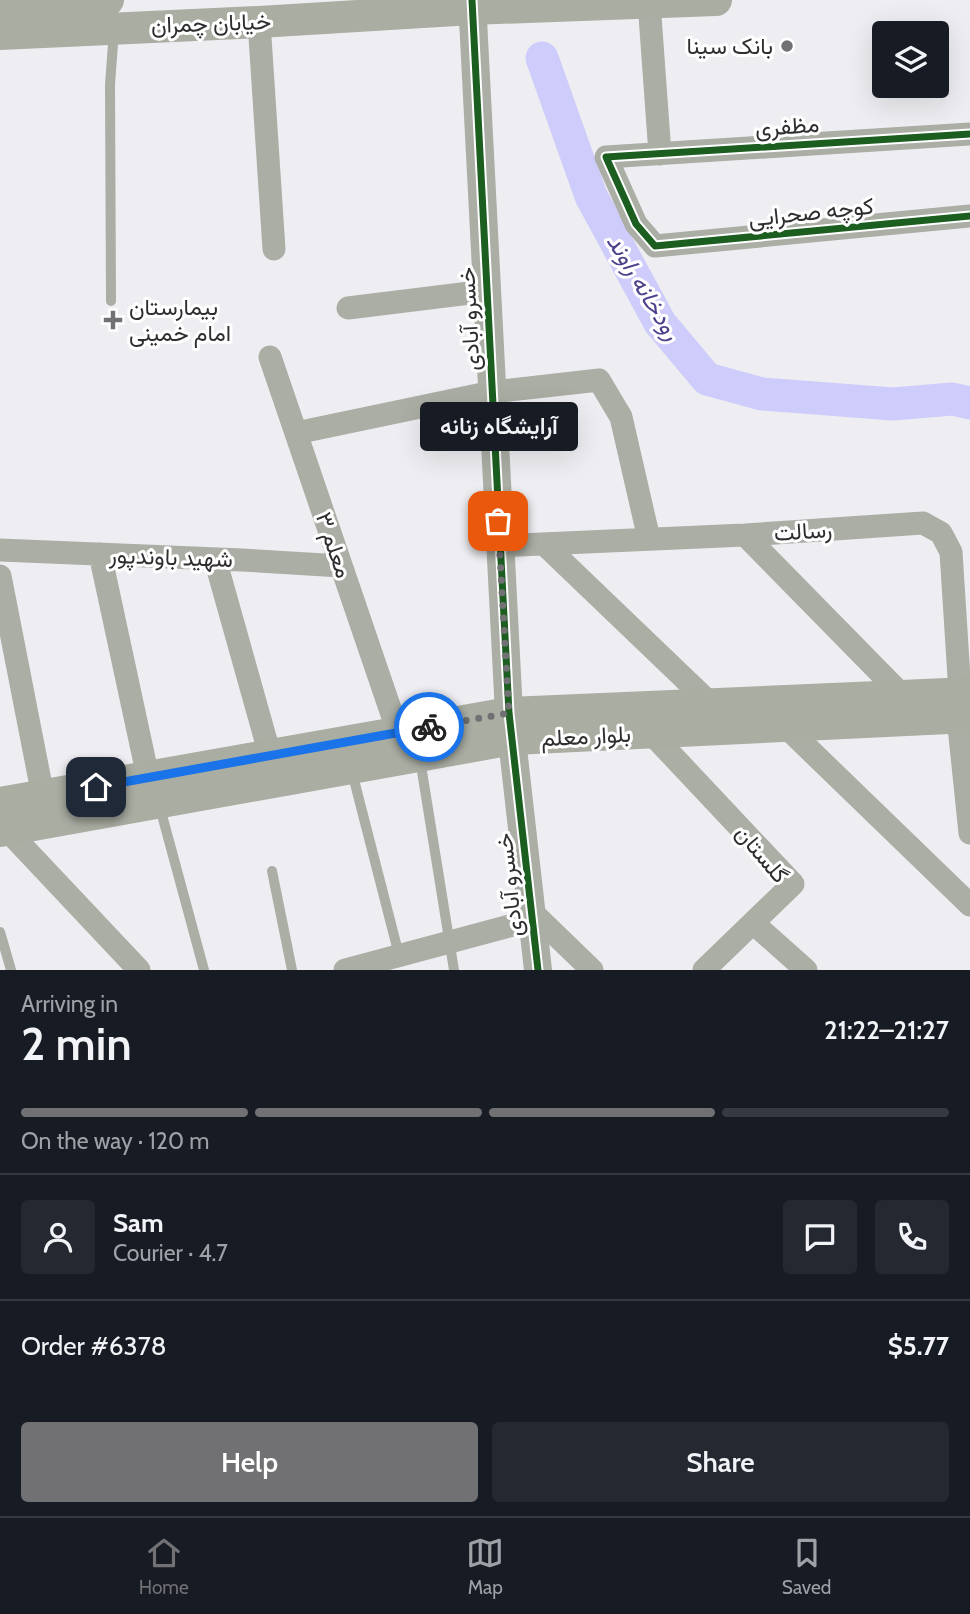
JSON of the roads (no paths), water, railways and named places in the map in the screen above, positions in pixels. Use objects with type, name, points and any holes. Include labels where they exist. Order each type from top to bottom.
[{"type":"main road","name":"خیابان چمران","points":[[0,34],[111,14],[259,22],[472,4],[716,0]]},
{"type":"main road","name":"خیابان چمران","points":[[0,5],[76,1],[111,14]]},
{"type":"main road","name":"بلوار معلم","points":[[2,821],[153,790],[270,755],[398,732],[511,726],[712,705],[904,697],[965,705]]},
{"type":"main road","name":"بلوار معلم","points":[[2,821],[43,796],[153,790],[351,769],[419,757],[511,726],[650,732],[785,726],[965,705]]},
{"type":"street","points":[[649,2],[660,154]]},
{"type":"street","name":"خسرو آبادی","points":[[472,4],[499,546],[511,726],[538,970]]},
{"type":"street","points":[[259,22],[274,249]]},
{"type":"street","name":"مظفری","points":[[655,246],[636,224],[606,157],[970,134]]},
{"type":"street","name":"کوچه صحرایی","points":[[655,246],[970,216]]},
{"type":"street","points":[[348,308],[486,291]]},
{"type":"street","name":"معلم ۳","points":[[270,357],[398,732]]},
{"type":"street","points":[[296,433],[492,393],[599,380],[621,417],[649,540]]},
{"type":"street","name":"رسالت","points":[[499,546],[745,535],[923,523],[941,533],[951,552],[965,705],[970,833]]},
{"type":"street","points":[[745,535],[904,697]]},
{"type":"street","points":[[544,544],[712,705]]},
{"type":"street","name":"شهید باوندپور","points":[[0,551],[341,566]]},
{"type":"street","points":[[100,554],[153,790]]},
{"type":"street","points":[[215,559],[270,755]]},
{"type":"street","points":[[0,576],[43,796]]},
{"type":"street","points":[[785,726],[970,905]]},
{"type":"street","name":"گلستان","points":[[650,732],[793,884],[753,923]]},
{"type":"street","points":[[2,821],[139,970]]},
{"type":"street","points":[[345,970],[532,916],[592,970]]},
{"type":"street","points":[[704,970],[753,923],[806,970]]},
{"type":"lane","points":[[111,14],[111,301]]},
{"type":"lane","points":[[419,757],[454,970]]},
{"type":"lane","points":[[351,769],[399,955]]},
{"type":"lane","points":[[153,790],[204,970]]},
{"type":"lane","points":[[272,871],[292,970]]},
{"type":"lane","points":[[0,932],[11,970]]},
{"type":"waterway","name":"رودخانه راوند","points":[[542,58],[591,196],[660,323],[707,379],[762,394],[893,404],[952,399],[970,403]]},
{"type":"place","name":"بانک سینا","points":[[787,46]]},
{"type":"place","name":"بیمارستان امام خمینی","points":[[113,320]]},
{"type":"place","name":"آرایشگاه زنانه","points":[[498,521]]}]
